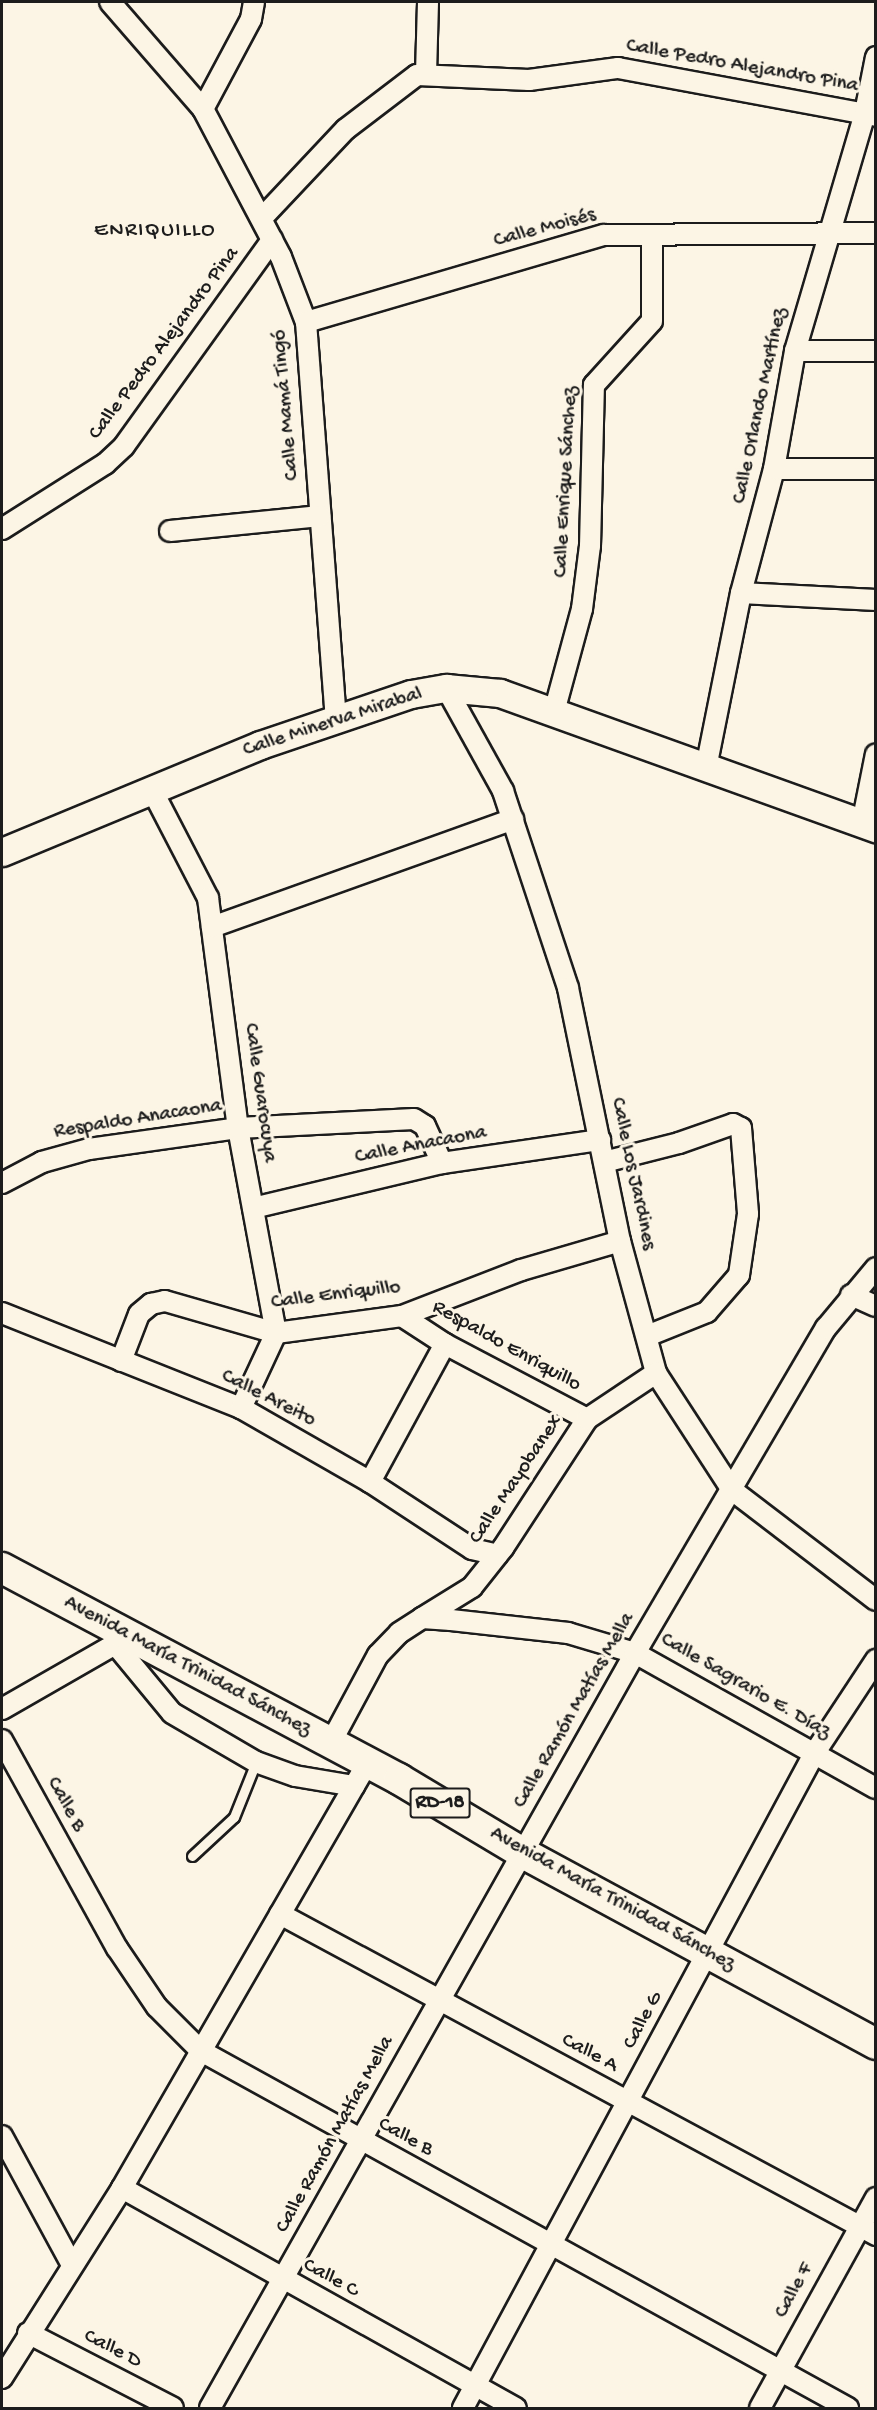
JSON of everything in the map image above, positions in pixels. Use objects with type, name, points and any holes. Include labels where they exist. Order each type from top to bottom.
[{"type":"main road","name":"Avenida María Trinidad Sánchez","points":[[2,1568],[123,1639],[330,1744],[360,1775],[399,1779],[521,1852],[876,2044]]},
{"type":"street","name":"Calle Mamá Tingó","points":[[110,2],[203,109],[262,218],[306,322],[336,718]]},
{"type":"street","points":[[203,109],[251,19],[254,2]]},
{"type":"street","points":[[426,74],[428,2]]},
{"type":"street","name":"Calle Orlando Martínez","points":[[706,768],[741,593],[774,469],[795,351],[827,234],[870,114],[876,57]]},
{"type":"street","name":"Calle Pedro Alejandro Pina","points":[[262,218],[346,129],[410,77],[426,74],[529,81],[618,68],[870,114]]},
{"type":"street","name":"Calle Moisés","points":[[306,322],[604,236],[652,238],[876,233]]},
{"type":"street","name":"Calle Enrique Sánchez","points":[[554,712],[582,609],[591,546],[594,385],[652,321],[652,238]]},
{"type":"street","name":"Calle Pedro Alejandro Pina","points":[[2,529],[105,464],[124,446],[272,240]]},
{"type":"street","points":[[795,351],[876,351]]},
{"type":"street","points":[[774,469],[876,469]]},
{"type":"street","points":[[170,531],[320,516]]},
{"type":"street","points":[[741,593],[876,600]]},
{"type":"street","name":"Calle Minerva Mirabal","points":[[2,852],[336,718],[411,694],[446,688],[500,693],[869,826]]},
{"type":"street","name":"Calle Los Jardines","points":[[446,688],[503,791],[568,988],[620,1241],[656,1373],[732,1490],[876,1600]]},
{"type":"street","points":[[869,826],[876,754]]},
{"type":"street","name":"Calle Guarocuya","points":[[152,790],[208,898],[238,1128],[276,1333]]},
{"type":"street","points":[[212,927],[513,819]]},
{"type":"street","name":"Respaldo Anacaona","points":[[2,1184],[64,1154],[238,1128],[414,1119],[425,1126],[442,1163]]},
{"type":"street","points":[[604,1162],[679,1143],[725,1125],[741,1128],[748,1214],[739,1275],[707,1312],[647,1336]]},
{"type":"street","name":"Calle Anacaona","points":[[253,1208],[442,1163],[600,1140]]},
{"type":"street","name":"Calle Enriquillo","points":[[121,1361],[139,1314],[151,1304],[165,1301],[276,1333],[402,1316],[520,1270],[620,1241]]},
{"type":"street","name":"Calle Ramón Matías Mella","points":[[210,2409],[284,2281],[437,1999],[635,1653],[826,1328],[851,1295],[876,1268]]},
{"type":"street","points":[[851,1295],[876,1305]]},
{"type":"street","name":"Calle Areito","points":[[2,1313],[241,1408],[370,1482],[472,1549],[497,1555]]},
{"type":"street","name":"Respaldo Enriquillo","points":[[402,1316],[445,1344],[587,1419]]},
{"type":"street","points":[[241,1408],[276,1333]]},
{"type":"street","points":[[370,1482],[445,1344]]},
{"type":"street","name":"Calle Mayobanex","points":[[422,1618],[472,1587],[497,1555],[587,1419],[656,1373]]},
{"type":"street","points":[[330,1744],[378,1655],[399,1633],[422,1618]]},
{"type":"street","name":"Calle Sagrario E. Díaz","points":[[422,1618],[568,1633],[635,1653],[876,1788]]},
{"type":"street","points":[[2,1709],[123,1639],[172,1713],[256,1762],[295,1776],[360,1775]]},
{"type":"street","name":"Calle G","points":[[463,2409],[814,1754],[876,1660]]},
{"type":"street","name":"Calle B","points":[[2,1740],[117,1948],[157,2007],[201,2051],[848,2409]]},
{"type":"street","points":[[2,2378],[71,2263],[122,2188],[360,1775]]},
{"type":"street","name":"Calle A","points":[[280,1914],[867,2231]]},
{"type":"street","points":[[2,2136],[71,2263]]},
{"type":"street","name":"Calle C","points":[[122,2188],[284,2281],[516,2409]]},
{"type":"street","name":"Calle F","points":[[759,2409],[867,2231],[876,2198]]},
{"type":"street","name":"Calle D","points":[[28,2333],[173,2409]]},
{"type":"lane","points":[[192,1856],[234,1817],[256,1762]]},
{"type":"district","name":"ENRIQUILLO","points":[[155,232]]}]
